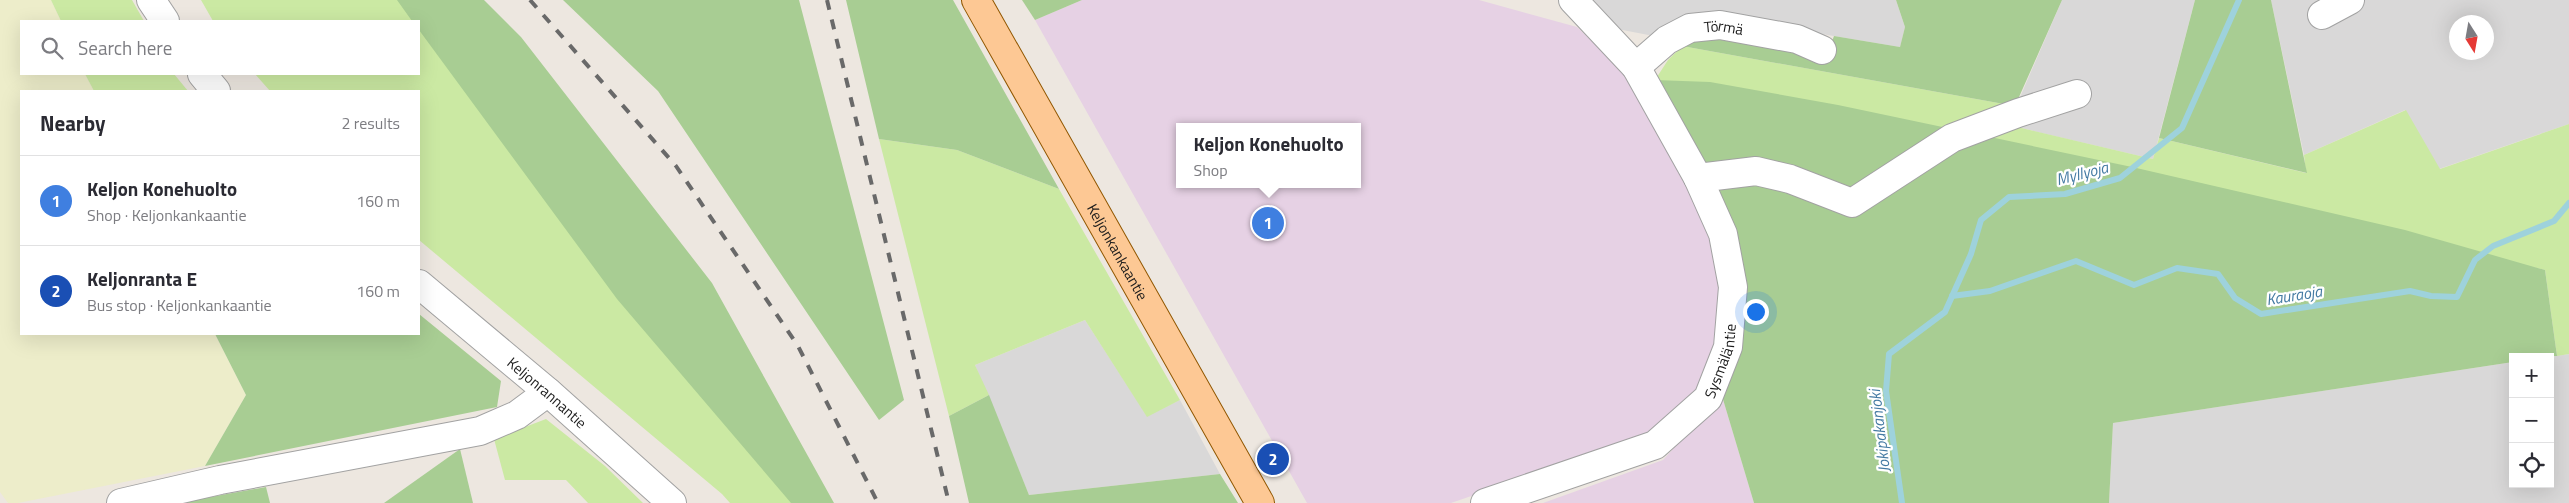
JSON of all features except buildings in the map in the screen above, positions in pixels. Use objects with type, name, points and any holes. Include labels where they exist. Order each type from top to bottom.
[{"type":"main road","name":"Keljonkankaantie","points":[[976,0],[1260,503]]},
{"type":"street","points":[[151,0],[164,20]]},
{"type":"street","name":"Sysmäläntie","points":[[1485,503],[1655,445],[1708,398],[1728,347],[1732,287],[1723,234],[1698,178],[1636,67],[1573,0]]},
{"type":"street","points":[[2322,16],[2350,0]]},
{"type":"street","name":"Törmä","points":[[1636,67],[1667,40],[1682,32],[1690,28],[1720,25],[1797,39],[1822,50]]},
{"type":"street","points":[[203,75],[215,90]]},
{"type":"street","points":[[1698,178],[1756,171],[1790,179],[1852,202],[1952,138],[2018,113],[2077,94]]},
{"type":"street","name":"Keljonrannantie","points":[[420,285],[548,392],[672,503]]},
{"type":"street","points":[[122,503],[168,497],[480,431],[517,415],[548,392]]},
{"type":"shaded area","points":[[1082,0],[1479,0],[1577,27],[1625,73],[1688,180],[1711,238],[1723,289],[1717,347],[1699,392],[1649,435],[1451,503],[1307,503],[1035,20]]},
{"type":"shaded area","points":[[1586,0],[1896,0],[1905,27],[1900,47],[1725,18],[1659,37],[1612,28]]},
{"type":"shaded area","points":[[2062,0],[2195,0],[2153,159],[2008,125]]},
{"type":"shaded area","points":[[2271,0],[2569,0],[2569,124],[2439,169],[2405,110],[2304,155]]},
{"type":"shaded area","points":[[1085,320],[1147,416],[1180,400],[1220,474],[1029,495],[975,365]]},
{"type":"shaded area","points":[[2569,354],[2569,503],[2109,503],[2113,423],[2509,363],[2509,488],[2554,488],[2554,356]]},
{"type":"shaded area","points":[[1722,396],[1754,503],[1543,503],[1663,460]]},
{"type":"green space","points":[[0,0],[51,0],[61,20],[20,20],[20,75],[86,75],[93,90],[20,90],[20,335],[216,335],[246,395],[205,466],[18,503],[8,503],[0,492]]},
{"type":"green space","points":[[51,0],[132,0],[143,20],[61,20]]},
{"type":"green space","points":[[201,0],[399,0],[415,20],[212,20]]},
{"type":"green space","points":[[397,0],[484,0],[521,37],[712,283],[834,503],[791,503],[617,299],[420,31],[420,20],[411,20]]},
{"type":"green space","points":[[563,0],[799,0],[904,400],[879,420],[658,91]]},
{"type":"green space","points":[[846,0],[953,0],[1059,189],[957,150],[879,139]]},
{"type":"green space","points":[[1022,0],[1082,0],[1035,20]]},
{"type":"green space","points":[[1896,0],[2062,0],[2015,106],[1682,46],[1699,36],[1826,58],[1834,36],[1900,47],[1905,27]]},
{"type":"green space","points":[[2195,0],[2271,0],[2307,173],[2159,138]]},
{"type":"green space","points":[[420,26],[800,503],[730,503],[722,494],[420,241],[420,90],[269,90],[256,75],[420,75]]},
{"type":"green space","points":[[1682,46],[2015,106],[2009,125],[2153,159],[2159,138],[2306,173],[2304,155],[2406,110],[2440,169],[2569,124],[2569,354],[2557,356],[2545,270],[1655,80],[1668,60]]},
{"type":"green space","points":[[86,75],[175,75],[187,90],[93,90]]},
{"type":"green space","points":[[1655,80],[1710,82],[1838,105],[2132,167],[2405,230],[2545,270],[2557,356],[2554,356],[2554,353],[2509,353],[2509,363],[2113,423],[2109,503],[1754,503],[1722,396],[1742,346],[1745,287]]},
{"type":"green space","points":[[879,139],[957,150],[1059,189],[1180,400],[1147,417],[1085,320],[975,365],[989,395],[949,416]]},
{"type":"green space","points":[[420,315],[501,381],[497,407],[205,466],[246,395],[216,335],[420,335]]},
{"type":"green space","points":[[989,395],[1029,495],[1220,474],[1238,503],[969,503],[949,416]]},
{"type":"green space","points":[[546,419],[605,466],[643,503],[588,503],[566,480],[505,480],[494,439]]},
{"type":"green space","points":[[460,449],[473,503],[384,503]]},
{"type":"green space","points":[[266,487],[270,503],[177,503]]},
{"type":"waterway","name":"Myllyoja","points":[[1902,503],[1886,391],[1889,354],[1945,312],[1971,254],[1981,220],[2009,197],[2065,194],[2120,178],[2182,128],[2239,0]]},
{"type":"waterway","name":"Kauraoja","points":[[1952,296],[1990,291],[2076,261],[2134,285],[2177,268],[2218,274],[2235,298],[2261,314],[2410,291],[2431,296],[2457,297],[2475,260],[2493,246],[2554,221],[2569,203]]},
{"type":"railway","points":[[530,0],[676,166],[798,346],[878,503]]},
{"type":"railway","points":[[827,0],[949,503]]},
{"type":"place","name":"Keljon Konehuolto","points":[[1268,223]]},
{"type":"place","name":"Keljonranta E","points":[[1273,459]]},
{"type":"water label","name":"Jokipakanjoki","points":[[1879,431]]}]
